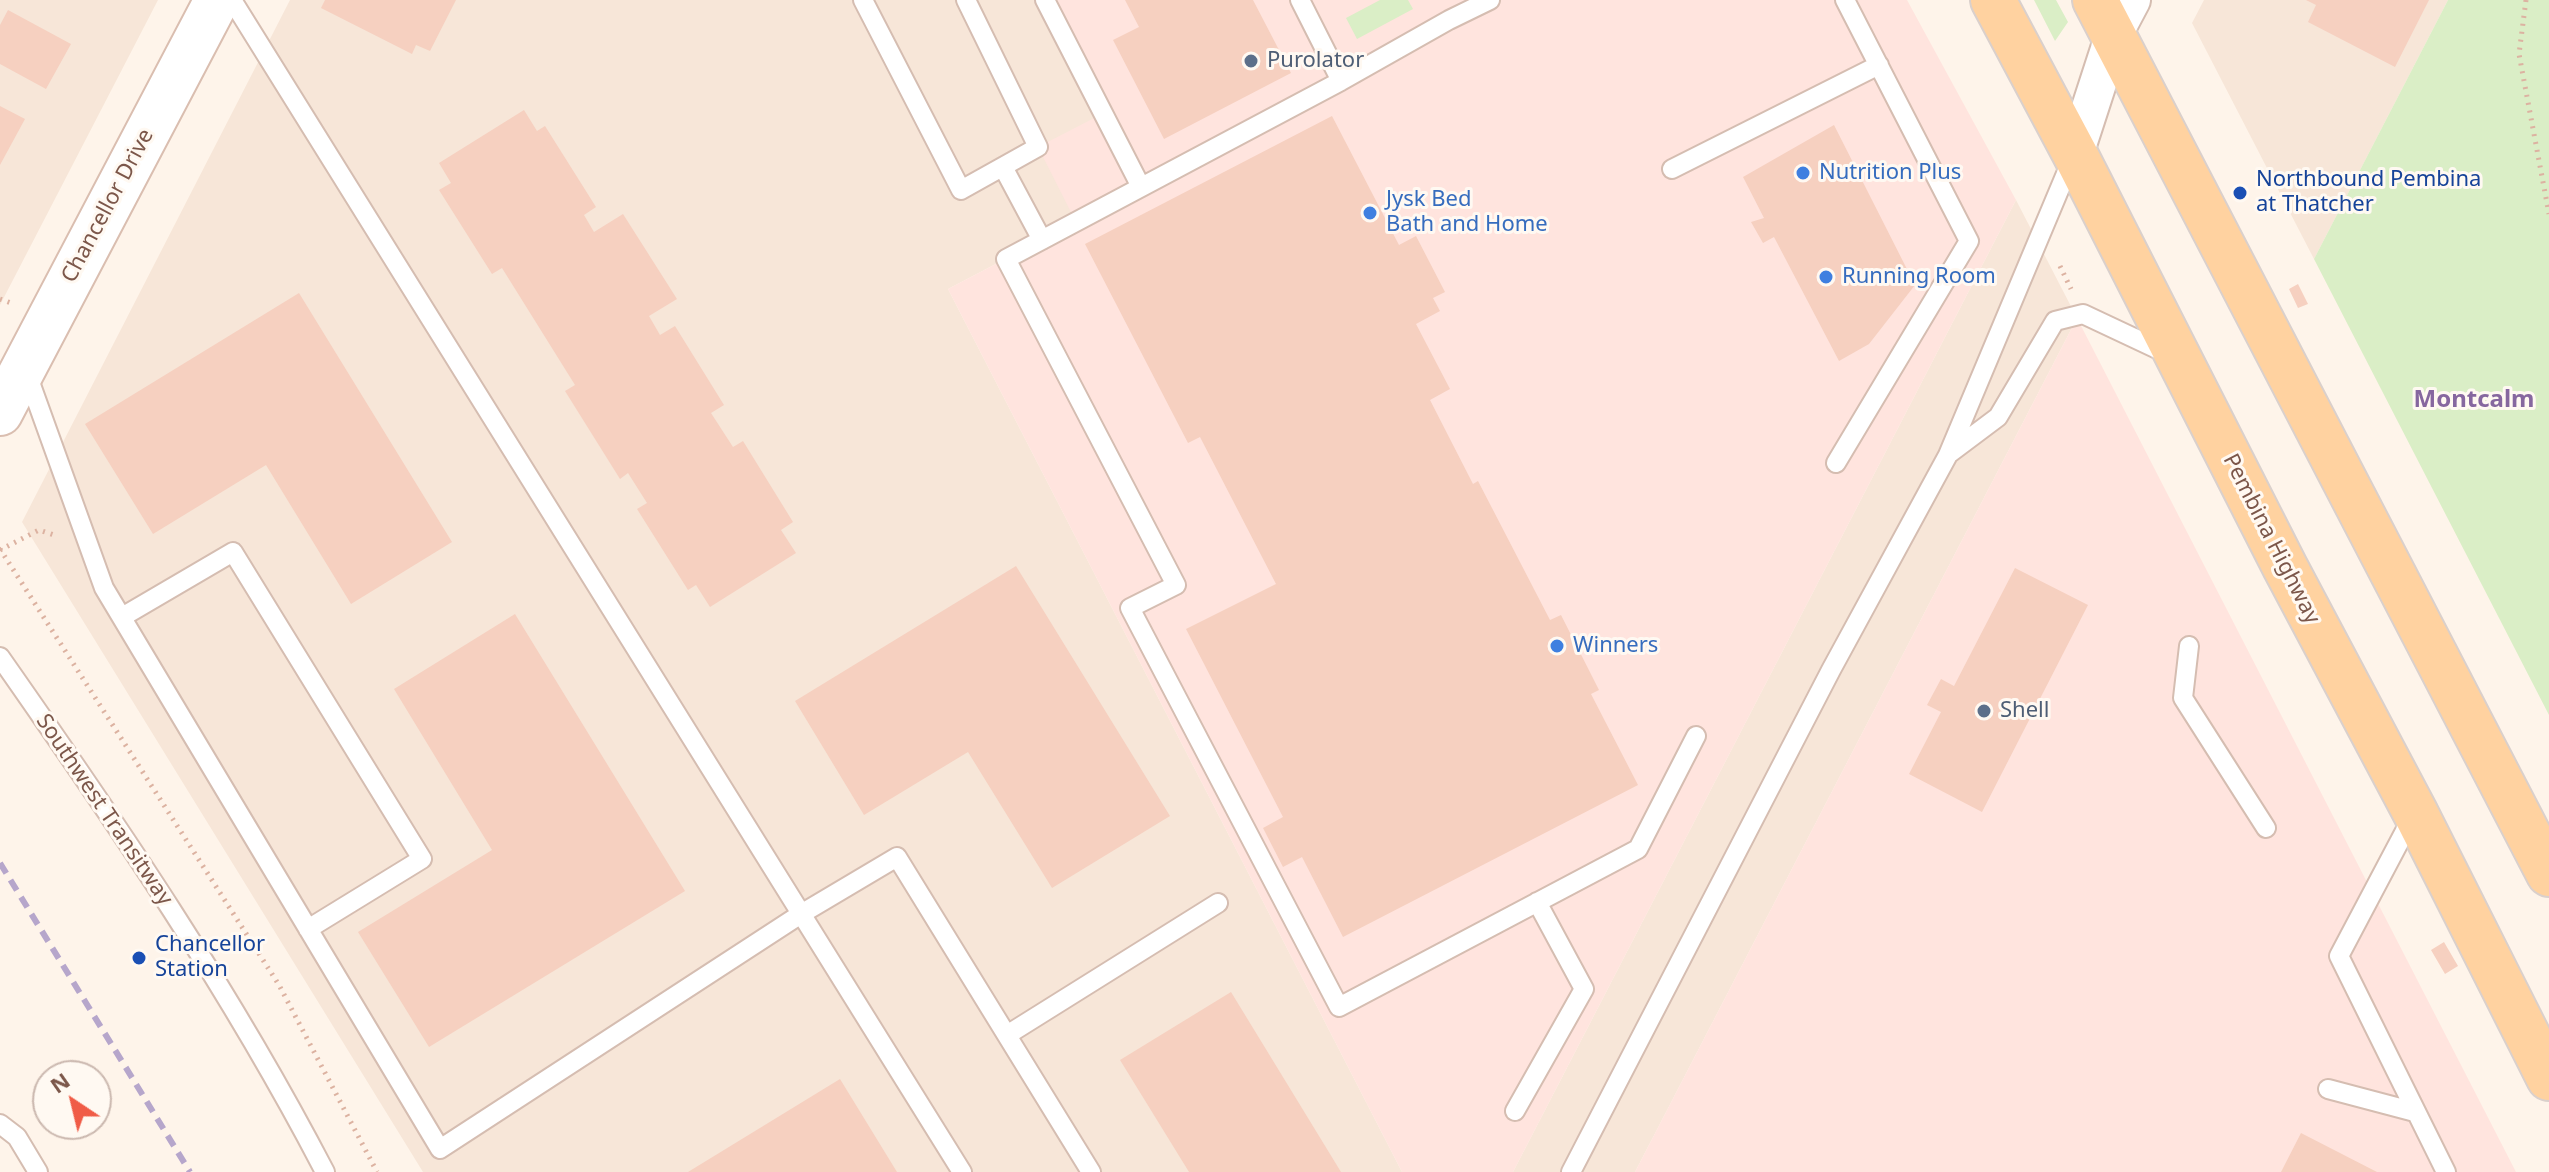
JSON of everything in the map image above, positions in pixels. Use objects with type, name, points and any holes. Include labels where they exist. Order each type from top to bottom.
[{"type":"main road","name":"Pembina Highway","points":[[1993,0],[2415,812],[2549,1078]]},
{"type":"main road","points":[[2114,11],[2549,874]]},
{"type":"street","name":"Chancellor Drive","points":[[0,413],[217,0]]},
{"type":"street","points":[[2075,154],[2114,11]]},
{"type":"lane","points":[[232,0],[962,1172]]},
{"type":"lane","points":[[863,0],[961,190],[1038,147],[966,0]]},
{"type":"lane","points":[[1045,0],[1141,187]]},
{"type":"lane","points":[[1300,0],[1341,81]]},
{"type":"lane","points":[[1490,0],[1006,259],[1176,585],[1130,608],[1339,1007],[1638,849],[1696,736]]},
{"type":"lane","points":[[1836,463],[1969,241],[1845,0]]},
{"type":"lane","points":[[1672,169],[1879,65]]},
{"type":"lane","points":[[1571,1172],[1831,670],[1948,455],[2075,154]]},
{"type":"lane","points":[[1003,167],[1042,240]]},
{"type":"lane","points":[[1948,455],[1998,417],[2055,321],[2083,314],[2178,358]]},
{"type":"lane","points":[[25,366],[104,588],[440,1149],[801,914],[897,857],[1091,1172]]},
{"type":"lane","points":[[122,617],[233,552],[422,859],[308,929]]},
{"type":"lane","points":[[2189,646],[2183,698],[2266,828]]},
{"type":"lane","name":"Southwest Transitway","points":[[0,657],[112,817],[218,981],[325,1172]]},
{"type":"lane","points":[[2415,812],[2339,956],[2446,1172]]},
{"type":"lane","points":[[1515,1111],[1584,989],[1537,902]]},
{"type":"lane","points":[[1007,1035],[1218,903]]},
{"type":"lane","points":[[2328,1089],[2415,1112]]},
{"type":"lane","points":[[0,1124],[17,1137],[38,1172]]},
{"type":"path","points":[[2526,0],[2519,54],[2549,214]]},
{"type":"path","points":[[2055,257],[2077,301]]},
{"type":"path","points":[[0,299],[12,303]]},
{"type":"path","points":[[89,545],[39,530],[0,549],[279,985],[377,1172]]},
{"type":"shaded area","points":[[0,0],[158,0],[0,305]]},
{"type":"shaded area","points":[[290,0],[1045,0],[1103,114],[1076,222],[948,289],[1402,1172],[423,1172],[22,522]]},
{"type":"shaded area","points":[[1045,0],[1907,0],[2016,200],[1513,1172],[1402,1172],[948,289],[1076,222],[1038,147],[1102,114]]},
{"type":"shaded area","points":[[2204,0],[2448,0],[2314,259],[2192,23]]},
{"type":"shaded area","points":[[2016,200],[2077,318],[1635,1172],[1513,1172]]},
{"type":"shaded area","points":[[2077,318],[2516,1172],[1635,1172]]},
{"type":"green space","points":[[1380,0],[1408,0],[1413,9],[1357,39],[1346,18]]},
{"type":"green space","points":[[2034,0],[2056,0],[2068,22],[2055,41]]},
{"type":"green space","points":[[2448,0],[2549,0],[2549,715],[2314,259]]},
{"type":"building","points":[[325,0],[456,0],[430,51],[416,45],[412,54],[321,8]]},
{"type":"building","points":[[1125,0],[1253,0],[1291,73],[1164,139],[1113,40],[1139,27]]},
{"type":"building","points":[[2306,0],[2429,0],[2395,67],[2308,22],[2316,5]]},
{"type":"building","points":[[8,10],[71,44],[46,89],[0,64],[0,25]]},
{"type":"building","points":[[0,106],[25,119],[0,165]]},
{"type":"building","points":[[524,110],[537,131],[545,126],[596,207],[584,215],[594,232],[623,214],[677,299],[649,316],[660,335],[675,326],[724,405],[711,413],[733,447],[743,441],[793,522],[781,530],[796,553],[710,607],[696,585],[688,590],[637,509],[647,503],[628,473],[620,479],[565,391],[575,385],[502,268],[492,274],[439,190],[451,183],[439,163]]},
{"type":"building","points":[[1332,116],[1399,245],[1416,236],[1445,292],[1433,298],[1440,311],[1416,324],[1450,389],[1430,400],[1473,484],[1478,481],[1550,620],[1561,615],[1599,690],[1591,694],[1638,785],[1343,937],[1302,857],[1283,867],[1263,828],[1283,817],[1186,629],[1276,584],[1200,437],[1188,443],[1085,244]]},
{"type":"building","points":[[1834,125],[1915,285],[1869,344],[1839,361],[1774,237],[1763,243],[1751,222],[1764,218],[1743,177]]},
{"type":"building","points":[[2298,284],[2308,304],[2298,308],[2289,289]]},
{"type":"building","points":[[299,293],[452,542],[351,604],[266,465],[153,534],[85,424]]},
{"type":"building","points":[[1016,566],[1170,816],[1052,888],[968,752],[864,815],[795,701]]},
{"type":"building","points":[[2015,568],[2088,605],[1982,812],[1909,774],[1941,712],[1927,705],[1941,679],[1954,686]]},
{"type":"building","points":[[515,614],[685,891],[429,1047],[358,932],[492,850],[394,689]]},
{"type":"building","points":[[2444,942],[2458,966],[2445,974],[2431,950]]},
{"type":"building","points":[[1231,992],[1341,1172],[1189,1172],[1120,1060]]},
{"type":"building","points":[[840,1079],[897,1172],[688,1172]]},
{"type":"building","points":[[2301,1133],[2377,1172],[2281,1172]]},
{"type":"railway","points":[[0,863],[190,1172]]},
{"type":"place","name":"Purolator","points":[[1251,61]]},
{"type":"place","name":"Nutrition Plus","points":[[1803,173]]},
{"type":"place","name":"Northbound Pembina at Thatcher","points":[[2240,193]]},
{"type":"place","name":"Jysk Bed Bath and Home","points":[[1370,213]]},
{"type":"place","name":"Running Room","points":[[1826,277]]},
{"type":"place","name":"Winners","points":[[1557,646]]},
{"type":"place","name":"Shell","points":[[1984,711]]},
{"type":"place","name":"Chancellor Station","points":[[139,958]]},
{"type":"district","name":"Montcalm","points":[[2474,400]]}]
